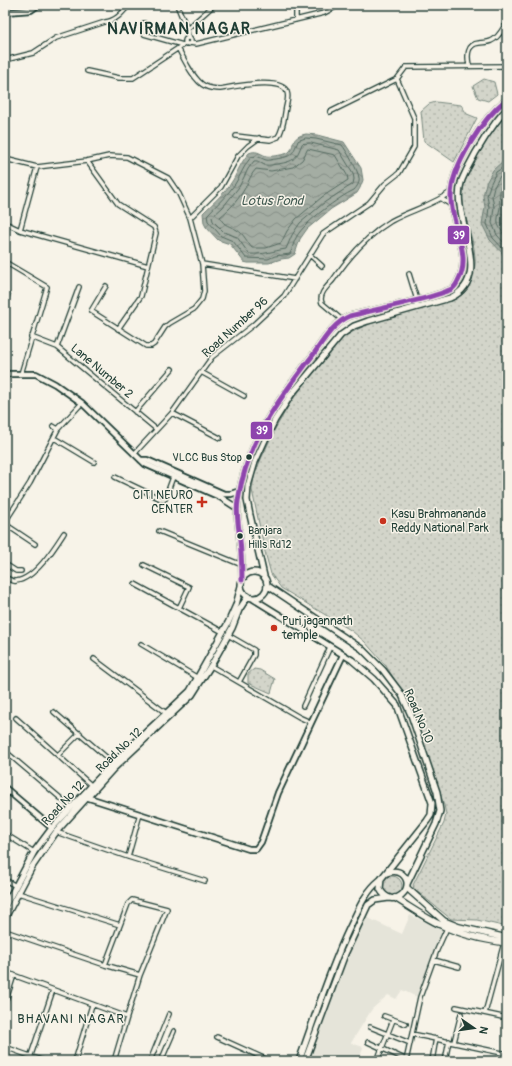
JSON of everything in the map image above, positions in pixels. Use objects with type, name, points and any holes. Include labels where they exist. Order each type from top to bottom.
[{"type":"main road","points":[[250,597],[243,592],[241,586],[242,566],[237,508],[251,450],[269,415],[300,371],[342,320],[350,316],[431,297],[453,288],[459,278],[462,264],[462,247],[451,205],[453,181],[468,146],[491,113],[507,99]]},
{"type":"main road","points":[[268,586],[268,582],[264,576],[247,500],[250,475],[275,420],[291,395],[341,335],[354,326],[368,321],[450,298],[463,289],[468,281],[471,254],[459,201],[461,183],[476,151],[507,108]]},
{"type":"main road","points":[[300,371],[306,377]]},
{"type":"main road","points":[[251,450],[259,453]]},
{"type":"main road","points":[[242,580],[248,573],[252,572],[256,572],[264,576]]},
{"type":"main road","name":"Road No 12","points":[[5,906],[7,898],[16,886],[34,852],[54,830],[71,807],[113,763],[190,691],[225,634],[236,605],[241,586]]},
{"type":"main road","name":"Road No. 12","points":[[5,918],[38,855],[54,830],[113,769],[192,695],[211,666],[225,634],[239,610],[250,597],[257,598],[264,594],[268,586]]},
{"type":"main road","name":"Road No 10","points":[[268,586],[362,649],[384,670],[402,695],[411,715],[437,792],[439,807],[438,817],[407,886]]},
{"type":"main road","name":"Road No 10","points":[[250,597],[352,660],[374,679],[397,705],[432,803],[430,815]]},
{"type":"main road","points":[[299,1061],[339,951],[364,898],[372,886],[387,872],[430,815],[438,817]]},
{"type":"main road","points":[[305,1061],[345,954],[368,905],[375,900],[400,897],[404,893],[407,886],[406,879],[400,873],[391,871],[387,872]]},
{"type":"main road","points":[[381,879],[380,889],[386,896],[393,898],[439,925],[486,940],[506,941]]},
{"type":"main road","points":[[407,886],[444,921],[506,941]]},
{"type":"street","points":[[5,12],[31,10],[38,5]]},
{"type":"street","points":[[5,60],[33,53],[56,38],[112,21],[129,5]]},
{"type":"street","points":[[177,5],[187,29],[188,38],[185,40],[187,44]]},
{"type":"street","points":[[187,29],[214,5]]},
{"type":"street","points":[[296,5],[296,20]]},
{"type":"street","points":[[144,23],[144,34],[187,44],[196,44],[324,13],[339,5]]},
{"type":"street","points":[[469,65],[468,58],[471,47],[478,43],[492,41],[507,22]]},
{"type":"street","points":[[87,71],[119,78],[133,78],[178,48],[187,44]]},
{"type":"street","points":[[178,48],[197,80],[204,85],[218,89],[246,84],[263,84],[280,86],[285,89],[288,95],[283,128],[281,133],[275,139],[270,140],[236,136]]},
{"type":"street","points":[[330,112],[397,79],[406,67],[469,65],[507,66]]},
{"type":"street","name":"Road Number 96","points":[[134,454],[172,413],[212,357],[253,325],[284,296],[323,234],[369,203],[385,184],[399,173],[414,147],[414,118],[397,79]]},
{"type":"street","points":[[190,218],[220,187],[238,156],[259,138]]},
{"type":"street","points":[[5,159],[37,167],[87,161],[109,156],[127,157],[168,178],[179,194],[190,218],[202,264],[204,291],[202,299],[194,309],[165,327],[154,344],[151,346],[142,345],[91,311],[106,286]]},
{"type":"street","points":[[87,161],[118,204],[154,227],[156,233],[141,296],[118,329]]},
{"type":"street","points":[[20,230],[37,167]]},
{"type":"street","points":[[342,320],[320,300],[322,294],[339,270],[368,240],[385,226],[442,198],[452,191]]},
{"type":"street","points":[[442,198],[451,205]]},
{"type":"street","points":[[5,224],[20,230],[148,266]]},
{"type":"street","points":[[310,255],[322,266]]},
{"type":"street","points":[[5,262],[47,287],[21,374]]},
{"type":"street","points":[[202,264],[295,279]]},
{"type":"street","points":[[409,274],[417,300]]},
{"type":"street","points":[[57,347],[79,287]]},
{"type":"street","name":"Lane Number 2","points":[[31,337],[57,347],[156,430]]},
{"type":"street","points":[[135,412],[172,369]]},
{"type":"street","points":[[201,372],[244,396]]},
{"type":"street","points":[[5,374],[36,374],[55,384],[82,403],[145,464],[220,497],[237,508]]},
{"type":"street","points":[[35,544],[5,523],[30,483],[58,429],[82,403]]},
{"type":"street","points":[[172,413],[220,438]]},
{"type":"street","points":[[52,426],[58,429]]},
{"type":"street","points":[[54,438],[94,462]]},
{"type":"street","points":[[141,460],[147,460],[224,494],[231,494],[240,491]]},
{"type":"street","points":[[115,477],[163,500],[165,499],[173,477]]},
{"type":"street","points":[[159,531],[242,566]]},
{"type":"street","points":[[5,577],[12,581],[18,581],[34,572],[50,555],[64,533]]},
{"type":"street","points":[[5,564],[16,571],[21,570]]},
{"type":"street","points":[[144,565],[189,587],[178,608]]},
{"type":"street","points":[[134,584],[254,650],[254,655],[239,682]]},
{"type":"street","points":[[141,644],[198,678]]},
{"type":"street","points":[[303,706],[330,647]]},
{"type":"street","points":[[86,797],[242,847],[256,849],[261,842],[278,793],[310,722],[343,655]]},
{"type":"street","points":[[94,659],[166,713]]},
{"type":"street","points":[[211,666],[310,722]]},
{"type":"street","points":[[54,712],[113,763]]},
{"type":"street","points":[[16,718],[92,786]]},
{"type":"street","points":[[58,755],[80,733]]},
{"type":"street","points":[[5,751],[71,807]]},
{"type":"street","points":[[5,797],[7,789],[54,830],[128,857],[205,881]]},
{"type":"street","points":[[128,857],[140,814]]},
{"type":"street","points":[[5,834],[34,852]]},
{"type":"street","points":[[5,880],[16,886]]},
{"type":"street","points":[[18,893],[120,925]]},
{"type":"street","points":[[105,965],[128,904],[132,900],[167,909],[140,975],[126,1017],[114,1061]]},
{"type":"street","points":[[368,1042],[406,1060],[420,997],[447,928]]},
{"type":"street","points":[[5,931],[105,965],[140,975]]},
{"type":"street","points":[[485,1013],[506,941]]},
{"type":"street","points":[[434,960],[459,968]]},
{"type":"street","points":[[5,972],[126,1017]]},
{"type":"street","points":[[5,1002],[14,975]]},
{"type":"street","points":[[29,1061],[53,990]]},
{"type":"street","points":[[75,1061],[92,1005]]},
{"type":"street","points":[[456,1007],[507,1018]]},
{"type":"street","points":[[150,1061],[169,1014]]},
{"type":"street","points":[[454,1042],[461,1014]]},
{"type":"street","points":[[384,1016],[406,1024]]},
{"type":"street","points":[[376,1061],[393,1020]]},
{"type":"street","points":[[370,1027],[410,1043]]},
{"type":"street","points":[[161,1061],[174,1031]]},
{"type":"street","points":[[412,1034],[505,1053],[502,1061]]},
{"type":"street","points":[[216,1037],[270,1061]]},
{"type":"street","points":[[432,1061],[436,1038]]},
{"type":"street","points":[[445,1061],[449,1041]]},
{"type":"street","points":[[5,1047],[44,1061]]},
{"type":"shaded area","points":[[484,79],[494,82],[497,94],[488,101],[478,98],[473,86]]},
{"type":"shaded area","points":[[436,102],[461,105],[467,114],[477,118],[454,162],[424,141],[421,111],[429,104]]},
{"type":"shaded area","name":"Kasu Brahmananda Reddy National Park","points":[[507,114],[507,927],[477,920],[451,919],[414,889],[413,885],[444,823],[446,814],[406,698],[386,666],[365,642],[352,631],[281,588],[271,574],[252,490],[254,476],[261,459],[275,429],[292,400],[343,337],[366,325],[456,299],[468,287],[471,282],[475,259],[472,240],[463,207],[463,190],[465,181],[480,150]]},
{"type":"shaded area","points":[[5,291],[11,294],[5,311]]},
{"type":"shaded area","points":[[254,669],[260,670],[275,679],[271,693],[248,683],[248,674]]},
{"type":"shaded area","points":[[388,876],[396,876],[402,882],[402,890],[396,896],[388,896],[382,890],[382,882]]},
{"type":"shaded area","points":[[410,915],[442,930],[417,997],[402,990],[396,999],[388,995],[372,1009],[351,1043],[363,1047],[359,1061],[307,1061],[337,975],[364,916],[402,934]]},
{"type":"water","name":"Lotus Pond","points":[[306,134],[317,135],[344,142],[361,168],[363,180],[360,188],[357,193],[331,209],[307,229],[300,239],[295,254],[289,258],[269,263],[244,262],[230,244],[218,240],[206,227],[203,213],[230,185],[249,153],[256,152],[266,156],[285,154],[291,150],[296,138]]},
{"type":"water","points":[[503,161],[507,161],[507,258],[490,240],[482,224],[485,207],[483,196],[486,183],[493,170]]},
{"type":"transit line","name":"39","points":[[242,580],[237,505],[248,460],[265,423],[325,338],[338,323],[350,316],[431,297],[450,290],[455,286],[462,271],[463,261],[460,239],[452,207],[452,185],[462,157],[470,144],[488,118],[507,99]]},
{"type":"place","name":"VLCC Bus Stop","points":[[249,457]]},
{"type":"place","name":"CITI NEURO CENTER","points":[[202,502]]},
{"type":"place","name":"Kasu Brahmananda Reddy National Park","points":[[383,521]]},
{"type":"place","name":"Banjara Hills Rd12","points":[[240,536]]},
{"type":"place","name":"Puri jagannath temple","points":[[274,628]]},
{"type":"district","name":"NAVIRMAN NAGAR","points":[[179,28]]},
{"type":"district","name":"BHAVANI NAGAR","points":[[71,1018]]}]
